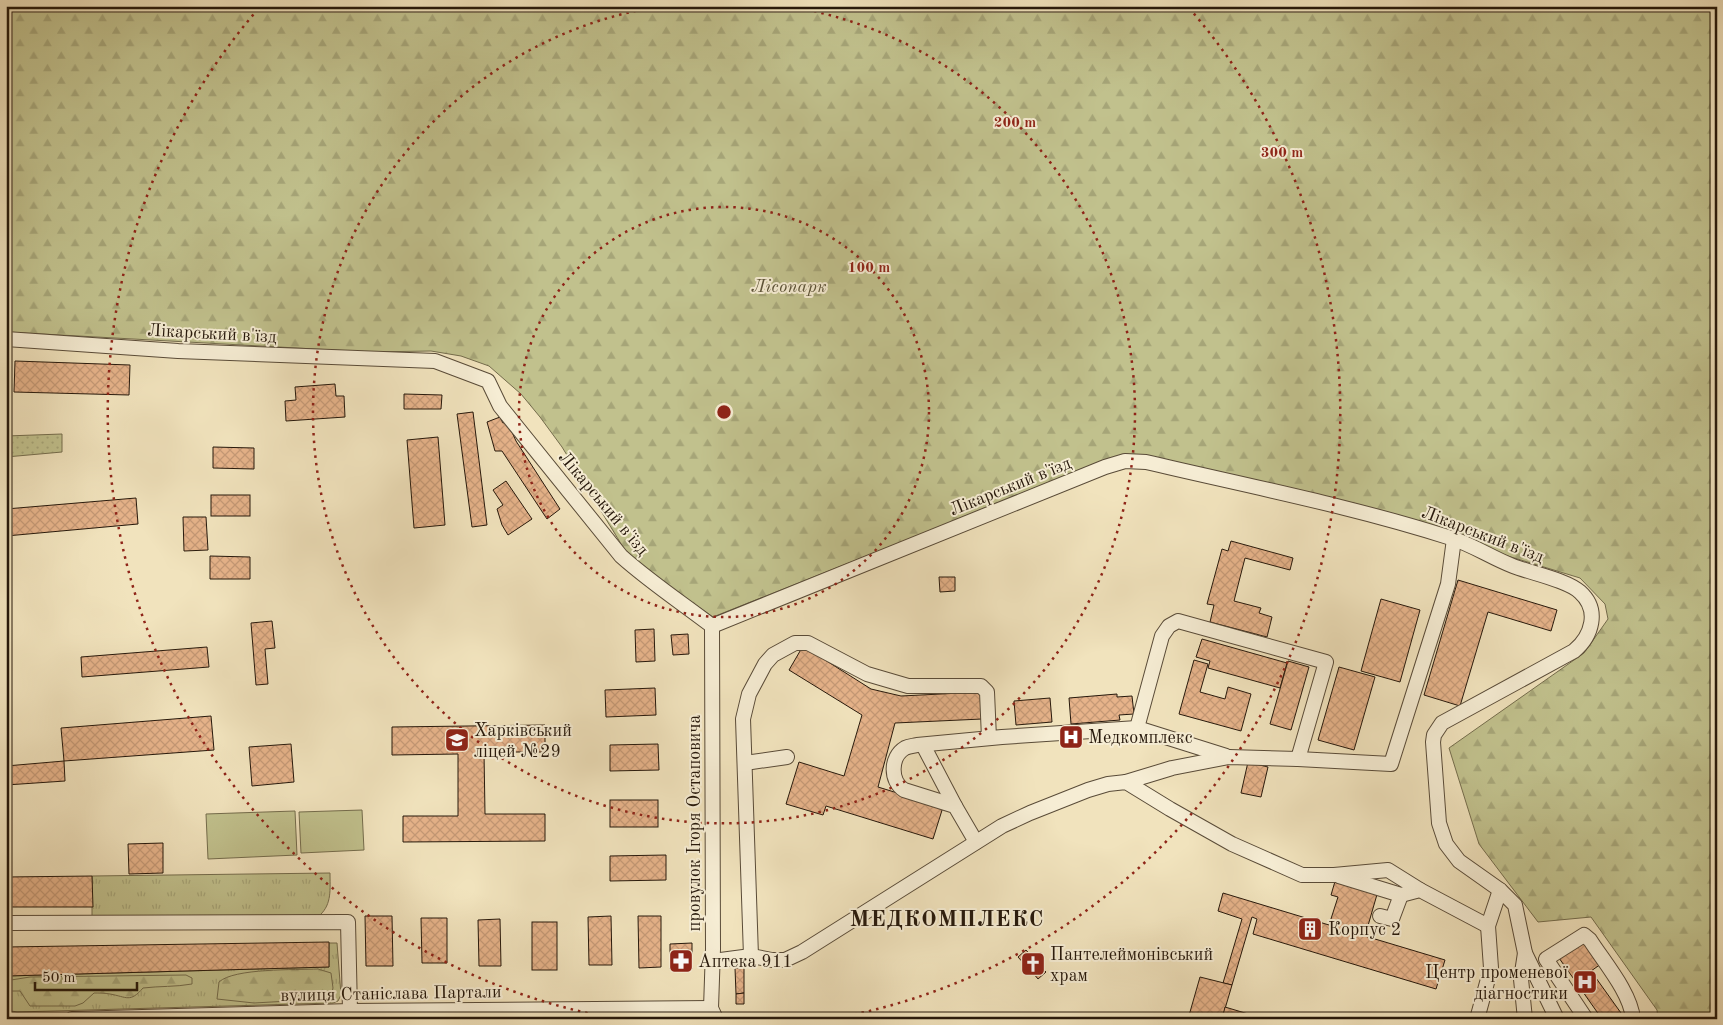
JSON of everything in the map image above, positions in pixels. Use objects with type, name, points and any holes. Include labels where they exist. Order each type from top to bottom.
[{"type":"street","name":"Лікарський в'їзд","points":[[6,339],[178,351],[435,361],[488,381],[500,406],[621,556],[644,577],[712,626],[1105,467],[1125,461],[1146,462],[1383,518],[1454,539],[1512,566],[1572,586],[1588,602],[1591,612],[1592,624],[1583,644],[1574,651],[1442,723],[1434,735],[1433,742],[1439,823],[1446,844],[1459,861],[1500,890],[1515,904],[1526,953],[1556,1019]]},
{"type":"street","points":[[713,961],[751,956],[772,960],[785,960],[802,952],[1002,826],[1048,805],[1108,784],[1126,782],[1172,768],[1229,757],[1391,764],[1448,584],[1454,539]]},
{"type":"street","points":[[1138,728],[1162,636],[1169,626],[1178,621],[1326,662],[1298,759]]},
{"type":"street","name":"провулок Ігоря Остаповича","points":[[712,626],[714,1014]]},
{"type":"street","points":[[751,956],[744,719],[749,694],[773,655],[795,643],[808,643],[867,674],[908,686],[981,686],[987,692],[989,738]]},
{"type":"street","points":[[955,806],[904,790],[897,784],[894,768],[900,754],[907,747],[989,738],[1138,728],[1229,757]]},
{"type":"street","points":[[923,744],[976,842]]},
{"type":"street","points":[[746,763],[787,757]]},
{"type":"street","points":[[1126,782],[1232,844],[1302,876],[1388,870],[1420,890],[1488,926]]},
{"type":"street","points":[[1334,875],[1401,895],[1420,890]]},
{"type":"street","points":[[1477,1019],[1491,968],[1488,926],[1500,890]]},
{"type":"street","points":[[1380,916],[1392,919],[1401,895]]},
{"type":"street","points":[[6,923],[348,922],[350,1011]]},
{"type":"street","points":[[1586,1019],[1546,959],[1584,935],[1590,940],[1622,988],[1632,1009],[1633,1019]]},
{"type":"street","points":[[1525,1019],[1521,979],[1526,953]]},
{"type":"street","name":"вулиця Станіслава Партали","points":[[72,1019],[350,1011],[408,1015],[714,1014]]},
{"type":"green space","name":"Лісопарк","points":[[6,6],[1717,6],[1717,1019],[1658,1019],[1657,1010],[1591,917],[1538,922],[1479,844],[1449,748],[1584,653],[1608,619],[1605,604],[1580,578],[1383,518],[1149,460],[1085,469],[713,617],[640,566],[626,552],[562,447],[540,417],[521,394],[489,366],[461,356],[431,351],[369,352],[6,332]]},
{"type":"green space","points":[[62,434],[62,452],[6,457],[6,436]]},
{"type":"green space","points":[[362,810],[364,850],[301,853],[299,812]]},
{"type":"green space","points":[[295,811],[297,855],[208,859],[206,814]]},
{"type":"green space","points":[[330,873],[330,890],[327,906],[320,915],[92,919],[92,876]]},
{"type":"green space","points":[[329,943],[337,943],[341,995],[338,1001],[333,1003],[17,1012],[6,1010],[7,976],[329,967]]},
{"type":"green space","points":[[318,969],[331,973],[333,988],[331,996],[324,999],[254,1003],[217,999],[219,982],[227,977],[251,972]]},
{"type":"green space","points":[[186,975],[192,978],[192,984],[143,988],[135,996],[128,998],[94,993],[83,1003],[75,1006],[30,1006],[20,991],[10,991],[6,987],[8,981],[30,977]]},
{"type":"building","points":[[15,361],[130,365],[129,395],[14,392]]},
{"type":"building","points":[[335,384],[336,396],[344,396],[345,417],[286,421],[285,401],[296,400],[295,387]]},
{"type":"building","points":[[404,394],[442,395],[441,409],[404,409]]},
{"type":"building","points":[[473,412],[487,525],[472,527],[457,414]]},
{"type":"building","points":[[500,417],[503,423],[507,421],[516,441],[560,509],[547,519],[502,451],[495,451],[487,422]]},
{"type":"building","points":[[438,437],[445,525],[414,528],[407,440]]},
{"type":"building","points":[[213,447],[254,448],[254,469],[213,468]]},
{"type":"building","points":[[506,481],[532,519],[508,535],[502,525],[497,509],[503,505],[493,490]]},
{"type":"building","points":[[211,495],[250,495],[250,516],[211,516]]},
{"type":"building","points":[[136,498],[138,524],[6,536],[6,509]]},
{"type":"building","points":[[183,517],[206,517],[208,550],[184,551]]},
{"type":"building","points":[[1231,541],[1293,558],[1290,570],[1245,558],[1234,601],[1261,608],[1259,613],[1272,617],[1267,637],[1210,622],[1214,605],[1207,604],[1222,549],[1228,551]]},
{"type":"building","points":[[210,556],[250,557],[250,579],[210,579]]},
{"type":"building","points":[[939,577],[955,577],[955,591],[940,592]]},
{"type":"building","points":[[1458,580],[1557,610],[1551,631],[1488,612],[1460,706],[1424,695]]},
{"type":"building","points":[[1381,599],[1420,610],[1400,682],[1361,671]]},
{"type":"building","points":[[272,621],[275,648],[265,649],[268,684],[256,685],[251,623]]},
{"type":"building","points":[[654,629],[655,661],[636,662],[635,630]]},
{"type":"building","points":[[688,634],[689,654],[673,655],[671,635]]},
{"type":"building","points":[[1202,639],[1287,663],[1280,688],[1208,668],[1210,661],[1196,657]]},
{"type":"building","points":[[803,646],[871,689],[901,696],[981,692],[982,719],[895,723],[878,787],[943,807],[933,839],[826,806],[823,815],[786,804],[799,762],[844,776],[862,715],[789,670]]},
{"type":"building","points":[[207,647],[209,667],[82,677],[81,657]]},
{"type":"building","points":[[1194,660],[1208,664],[1200,692],[1225,699],[1228,687],[1251,694],[1241,731],[1179,714]]},
{"type":"building","points":[[1288,661],[1309,667],[1291,730],[1270,724]]},
{"type":"building","points":[[1339,667],[1375,677],[1354,750],[1318,740]]},
{"type":"building","points":[[655,688],[656,715],[606,717],[605,690]]},
{"type":"building","points":[[1117,694],[1117,697],[1132,696],[1134,714],[1119,715],[1120,720],[1071,724],[1069,698]]},
{"type":"building","points":[[1050,698],[1052,722],[1016,725],[1014,701]]},
{"type":"building","points":[[211,716],[214,750],[64,761],[61,728]]},
{"type":"building","points":[[545,725],[545,752],[484,752],[485,814],[545,814],[545,841],[403,842],[403,816],[458,816],[458,754],[392,755],[392,727]]},
{"type":"building","points":[[291,744],[294,782],[252,786],[249,747]]},
{"type":"building","points":[[658,744],[659,770],[610,771],[610,745]]},
{"type":"building","points":[[64,761],[65,781],[6,785],[6,766]]},
{"type":"building","points":[[1248,762],[1268,767],[1261,797],[1241,793]]},
{"type":"building","points":[[610,800],[658,800],[658,827],[610,827]]},
{"type":"building","points":[[163,843],[163,873],[129,874],[128,844]]},
{"type":"building","points":[[666,855],[666,880],[610,881],[610,856]]},
{"type":"building","points":[[92,876],[93,907],[6,907],[6,877]]},
{"type":"building","name":"Корпус 2","points":[[1336,878],[1378,891],[1365,936],[1445,960],[1436,989],[1253,934],[1257,919],[1252,917],[1232,985],[1223,983],[1242,919],[1218,911],[1223,893],[1329,925],[1338,897],[1331,895]]},
{"type":"building","points":[[365,916],[392,916],[393,966],[366,966]]},
{"type":"building","points":[[611,916],[612,965],[589,965],[588,917]]},
{"type":"building","points":[[638,916],[661,916],[661,967],[639,968]]},
{"type":"building","points":[[421,918],[447,918],[447,963],[422,963]]},
{"type":"building","points":[[500,919],[501,966],[479,966],[478,920]]},
{"type":"building","points":[[532,922],[557,922],[557,970],[532,970]]},
{"type":"building","points":[[1584,939],[1601,964],[1591,971],[1621,1013],[1613,1019],[1602,1019],[1559,958]]},
{"type":"building","points":[[329,942],[329,967],[7,976],[6,947]]},
{"type":"building","points":[[692,943],[692,969],[670,969],[670,944]]},
{"type":"building","name":"Пантелеймонівський храм","points":[[1026,950],[1033,958],[1037,955],[1044,962],[1040,966],[1046,972],[1038,979],[1033,973],[1030,975],[1023,968],[1026,966],[1018,957]]},
{"type":"building","points":[[735,968],[744,968],[744,993],[736,994]]},
{"type":"building","points":[[1200,977],[1232,985],[1222,1019],[1188,1019]]},
{"type":"building","points":[[744,993],[744,1004],[736,1004],[736,994]]},
{"type":"building","points":[[1225,1007],[1265,1019],[1222,1019]]},
{"type":"place","name":"Медкомплекс","points":[[1071,737]]},
{"type":"place","name":"Харківський ліцей №29","points":[[457,740]]},
{"type":"place","name":"Корпус 2","points":[[1310,929]]},
{"type":"place","name":"Аптека 911","points":[[681,961]]},
{"type":"place","name":"Пантелеймонівський храм","points":[[1033,964]]},
{"type":"place","name":"Центр променевої діагностики","points":[[1585,982]]},
{"type":"district","name":"МЕДКОМПЛЕКС","points":[[947,918]]}]
